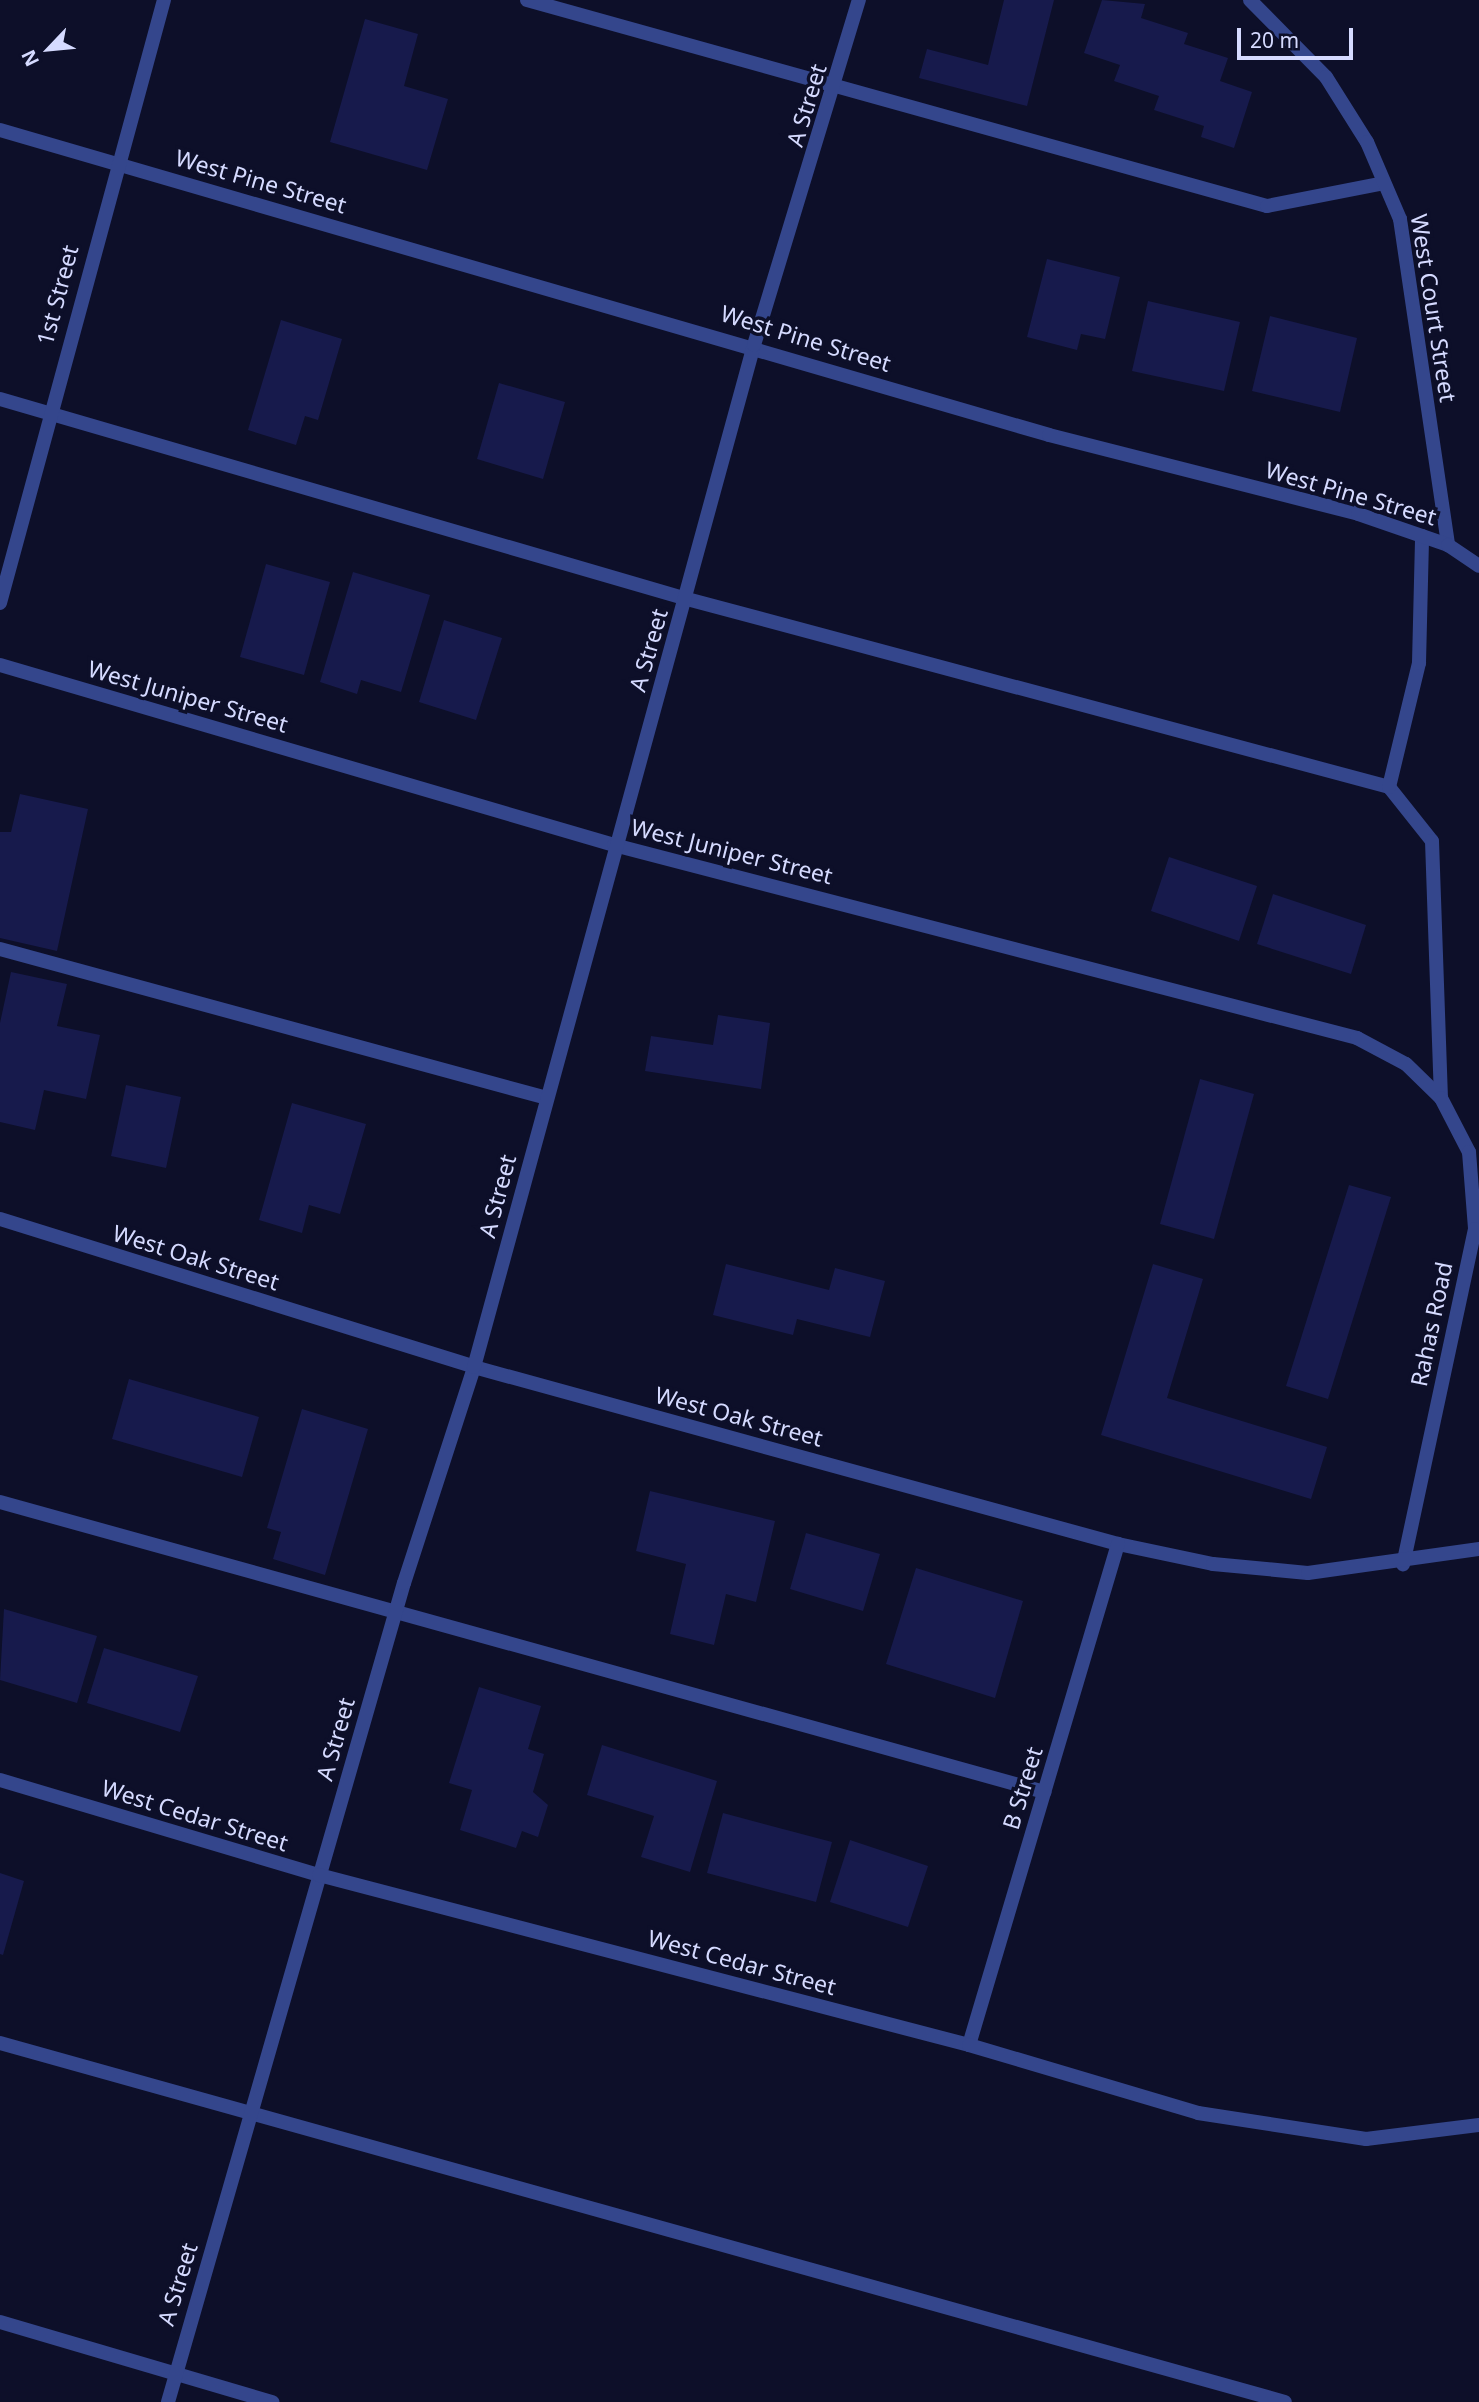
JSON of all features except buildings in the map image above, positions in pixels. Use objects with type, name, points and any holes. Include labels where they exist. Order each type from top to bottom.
[{"type":"street","name":"1st Street","points":[[0,603],[115,163],[164,0]]},
{"type":"street","points":[[527,0],[835,88],[1267,206],[1384,183]]},
{"type":"street","name":"A Street","points":[[168,2402],[395,1615],[474,1367],[614,845],[687,600],[754,345],[835,88],[859,0]]},
{"type":"street","name":"West Court Street","points":[[1250,0],[1326,77],[1384,183],[1400,219],[1448,545]]},
{"type":"street","name":"West Pine Street","points":[[0,130],[1422,536],[1448,545],[1479,566]]},
{"type":"street","points":[[0,398],[687,600],[1389,787],[1432,841],[1441,1098]]},
{"type":"street","points":[[1389,787],[1419,663],[1422,536]]},
{"type":"street","name":"West Juniper Street","points":[[0,665],[614,845],[1357,1038],[1406,1064],[1441,1098]]},
{"type":"street","points":[[0,949],[547,1098]]},
{"type":"street","name":"Rahas Road","points":[[1403,1563],[1475,1229],[1469,1152],[1441,1098]]},
{"type":"street","name":"West Oak Street","points":[[0,1219],[474,1367],[1118,1544],[1213,1564],[1308,1573],[1403,1563],[1479,1549]]},
{"type":"street","points":[[0,1502],[395,1615],[1044,1792]]},
{"type":"street","name":"B Street","points":[[969,2045],[1118,1544]]},
{"type":"street","name":"West Cedar Street","points":[[0,1780],[319,1875],[969,2045],[1267,2129],[1366,2139],[1479,2125]]},
{"type":"street","points":[[0,2043],[1285,2402]]},
{"type":"street","points":[[0,2322],[272,2402]]}]
